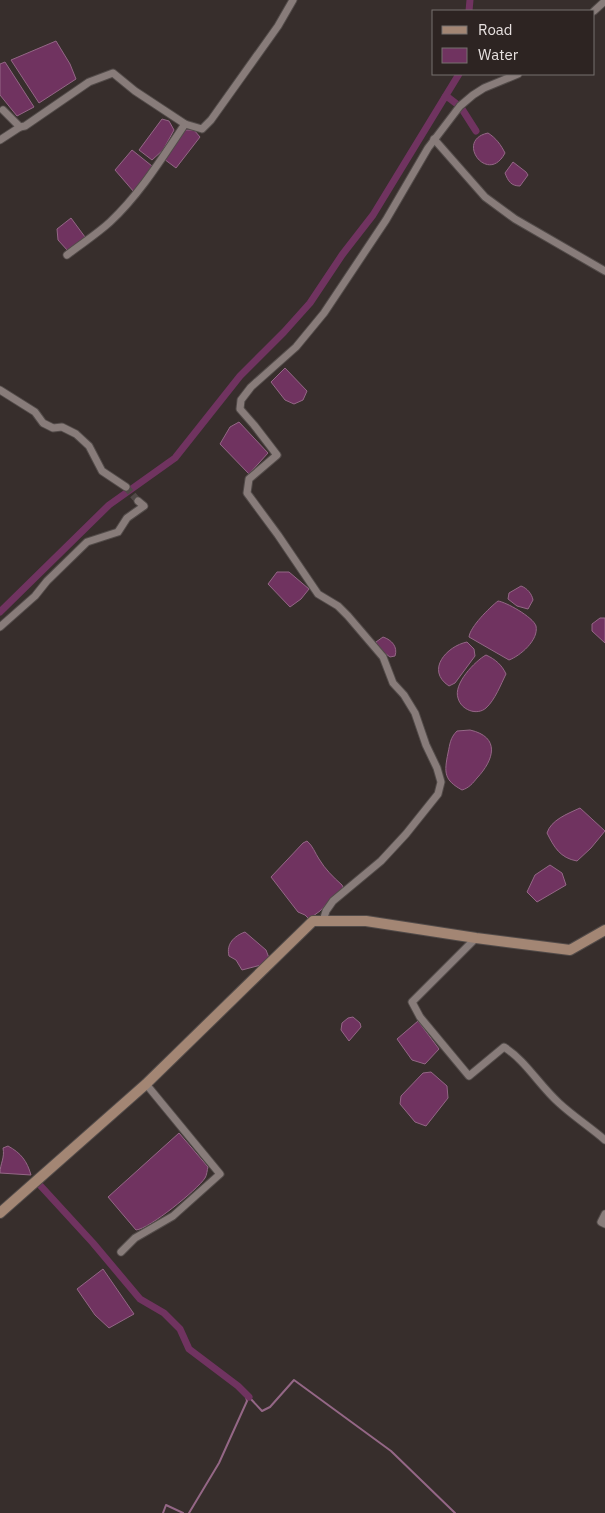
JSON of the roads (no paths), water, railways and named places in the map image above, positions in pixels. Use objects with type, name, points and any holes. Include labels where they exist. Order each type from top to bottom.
[{"type":"street","points":[[0,140],[20,127],[26,126],[88,82],[113,73],[135,91],[185,124],[202,129],[211,120],[278,26],[293,0]]},
{"type":"street","points":[[595,10],[605,1]]},
{"type":"street","points":[[323,921],[326,911],[333,900],[381,861],[406,834],[438,794],[441,782],[415,713],[404,695],[392,683],[383,657],[338,606],[318,594],[247,493],[249,479],[277,455],[240,409],[241,400],[251,387],[296,347],[324,313],[386,220],[415,168],[434,139],[460,106],[484,88],[516,75]]},
{"type":"street","points":[[3,110],[20,127]]},
{"type":"street","points":[[67,255],[109,223],[123,208],[154,171],[185,124]]},
{"type":"street","points":[[434,139],[485,197],[515,219],[605,271]]},
{"type":"street","points":[[0,390],[35,412],[43,423],[53,428],[62,427],[76,434],[89,446],[102,471],[126,487]]},
{"type":"street","points":[[0,627],[35,596],[87,542],[118,532],[127,518],[144,506],[138,502]]},
{"type":"street","points":[[0,1213],[146,1084],[313,921],[366,921],[570,950],[605,930]]},
{"type":"street","points":[[476,938],[412,1002],[420,1017],[469,1076],[504,1047],[516,1054],[559,1104],[605,1140]]},
{"type":"street","points":[[121,1252],[135,1238],[173,1216],[220,1174],[146,1084]]},
{"type":"street","points":[[605,1214],[601,1222],[605,1224]]},
{"type":"water","points":[[56,41],[70,64],[76,79],[39,103],[11,60]]},
{"type":"water","points":[[5,62],[34,107],[17,116],[0,95],[0,64]]},
{"type":"water","points":[[162,119],[169,121],[174,130],[163,150],[152,160],[139,150]]},
{"type":"water","points":[[185,130],[194,130],[200,137],[176,168],[164,159]]},
{"type":"water","points":[[488,133],[498,142],[505,153],[498,162],[490,165],[483,163],[477,158],[474,151],[474,144],[478,137]]},
{"type":"water","points":[[132,150],[152,166],[134,192],[115,170]]},
{"type":"water","points":[[513,162],[528,175],[520,186],[510,183],[505,173]]},
{"type":"water","points":[[71,218],[85,237],[68,251],[58,240],[57,229]]},
{"type":"water","points":[[285,368],[307,391],[303,400],[294,404],[285,400],[271,382]]},
{"type":"water","points":[[239,422],[268,453],[249,474],[220,444],[230,427]]},
{"type":"water","points":[[277,572],[289,572],[309,589],[301,599],[290,607],[268,584]]},
{"type":"water","points":[[521,586],[530,593],[533,600],[528,609],[517,606],[508,599],[509,593]]},
{"type":"water","points":[[498,601],[507,604],[530,618],[536,626],[535,637],[532,642],[518,655],[509,660],[469,637],[476,623]]},
{"type":"water","points":[[600,618],[605,618],[605,643],[592,631],[592,624]]},
{"type":"water","points":[[383,637],[394,644],[395,656],[390,657],[378,648],[376,642]]},
{"type":"water","points":[[467,642],[474,649],[475,656],[455,683],[449,686],[442,680],[439,666],[446,653],[452,648]]},
{"type":"water","points":[[486,655],[498,663],[506,674],[489,705],[482,710],[474,712],[462,706],[457,692],[466,674],[476,662]]},
{"type":"water","points":[[470,730],[480,733],[487,738],[492,750],[483,771],[471,785],[462,790],[452,783],[447,775],[447,760],[451,741],[457,731]]},
{"type":"water","points":[[580,808],[605,831],[577,861],[562,855],[552,843],[547,833],[552,824]]},
{"type":"water","points":[[307,841],[324,866],[343,887],[320,911],[309,919],[298,912],[271,877]]},
{"type":"water","points":[[550,865],[562,873],[566,885],[537,902],[527,892],[535,875]]},
{"type":"water","points":[[245,932],[266,950],[269,958],[261,965],[242,970],[236,960],[229,956],[228,952],[232,941]]},
{"type":"water","points":[[353,1017],[360,1023],[361,1027],[349,1041],[341,1030],[342,1023],[348,1018]]},
{"type":"water","points":[[418,1021],[439,1049],[425,1064],[412,1060],[397,1039]]},
{"type":"water","points":[[431,1072],[447,1086],[448,1098],[426,1126],[415,1122],[400,1104],[401,1096],[423,1073]]},
{"type":"water","points":[[179,1133],[208,1167],[206,1177],[193,1191],[172,1208],[151,1223],[136,1230],[108,1197]]},
{"type":"water","points":[[8,1146],[23,1158],[31,1175],[0,1173],[3,1148]]},
{"type":"water","points":[[103,1269],[134,1314],[109,1328],[95,1315],[77,1289]]},
{"type":"waterway","points":[[469,10],[470,0]]},
{"type":"waterway","points":[[0,612],[109,505],[175,458],[240,376],[310,303],[342,255],[373,215],[458,75]]},
{"type":"waterway","points":[[445,97],[458,105]]},
{"type":"waterway","points":[[462,109],[476,131]]},
{"type":"waterway","points":[[38,1183],[93,1243],[140,1299],[164,1313],[180,1329],[189,1349],[238,1386],[249,1397]]},
{"type":"waterway","points":[[249,1397],[262,1411],[270,1407],[294,1380],[391,1451],[455,1513]]},
{"type":"waterway","points":[[189,1513],[219,1463],[247,1401],[245,1392]]},
{"type":"waterway","points":[[163,1513],[166,1505],[183,1513]]},
{"type":"tunnel","points":[[126,487],[138,501]]}]
